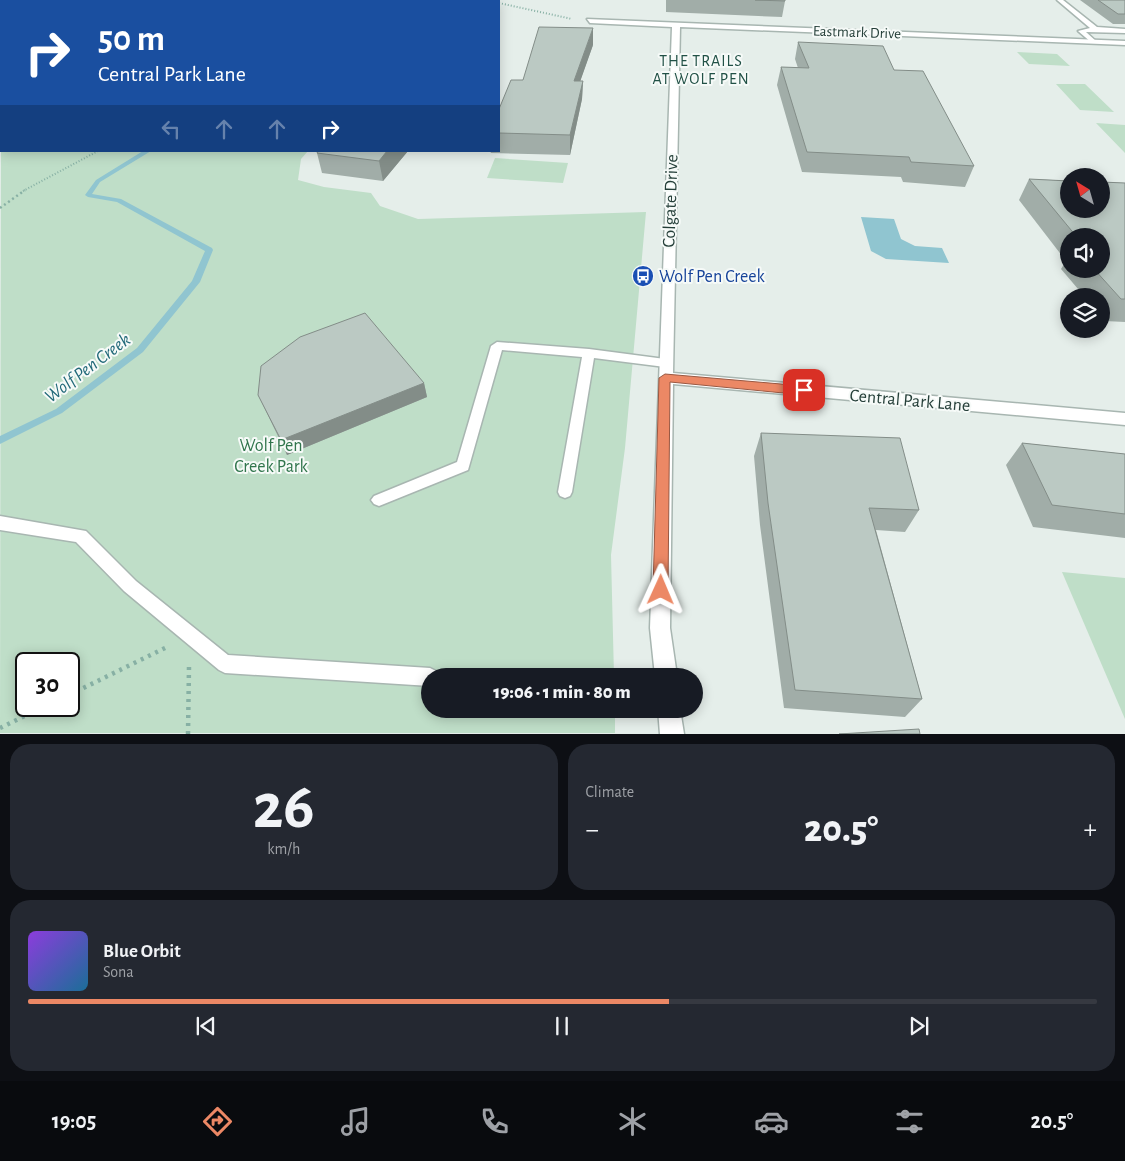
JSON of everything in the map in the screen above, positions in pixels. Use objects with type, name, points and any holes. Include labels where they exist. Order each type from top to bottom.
[{"type":"street","name":"Eastmark Drive","points":[[590,21],[1125,43]]},
{"type":"street","name":"Colgate Drive","points":[[665,668],[660,628],[665,371],[676,25]]},
{"type":"street","name":"Central Park Lane","points":[[665,371],[1125,419]]},
{"type":"street","points":[[671,718],[672,734]]},
{"type":"lane","points":[[1060,0],[1094,29]]},
{"type":"lane","points":[[1094,42],[1081,31],[1094,29],[1125,31]]},
{"type":"lane","points":[[378,500],[463,466],[497,346],[589,353],[665,371]]},
{"type":"lane","points":[[565,492],[589,353]]},
{"type":"lane","points":[[0,523],[80,536],[130,586],[226,664],[421,675]]},
{"type":"path","points":[[500,4],[590,21]]},
{"type":"path","points":[[0,208],[16,195],[96,152]]},
{"type":"path","points":[[80,690],[190,636],[188,734]]},
{"type":"path","points":[[0,728],[22,717]]},
{"type":"green space","points":[[1017,52],[1057,54],[1070,66],[1029,64]]},
{"type":"green space","points":[[1056,84],[1085,84],[1114,112],[1080,110]]},
{"type":"green space","points":[[1096,123],[1125,125],[1125,153]]},
{"type":"green space","name":"Wolf Pen Creek Park","points":[[1,152],[307,152],[301,159],[298,180],[324,187],[371,193],[380,206],[418,219],[646,212],[625,448],[611,555],[614,668],[421,668],[421,718],[615,718],[615,733],[0,733]]},
{"type":"green space","points":[[495,158],[568,163],[563,183],[487,178]]},
{"type":"green space","points":[[1062,572],[1125,578],[1125,719]]},
{"type":"water","points":[[861,217],[894,219],[901,239],[915,246],[942,248],[949,263],[886,259],[871,251]]},
{"type":"building","points":[[1098,0],[1125,0],[1125,14],[1118,14]]},
{"type":"building","points":[[539,27],[593,28],[574,81],[583,81],[570,135],[500,133],[500,107],[511,80],[523,80]]},
{"type":"building","points":[[798,42],[883,46],[894,70],[923,71],[974,166],[911,162],[909,157],[807,152],[781,67],[809,68]]},
{"type":"building","points":[[318,152],[386,152],[379,161]]},
{"type":"building","points":[[1029,179],[1060,181],[1060,217]]},
{"type":"building","points":[[1110,182],[1125,183],[1125,299],[1121,299],[1102,278],[1110,278],[1110,228],[1069,228],[1061,218],[1110,218]]},
{"type":"building","points":[[365,313],[424,383],[281,440],[258,395],[261,366],[300,337]]},
{"type":"building","points":[[761,433],[900,438],[919,510],[869,508],[922,699],[795,690],[768,503]]},
{"type":"building","points":[[1022,443],[1125,454],[1125,514],[1052,505]]},
{"type":"building","points":[[919,729],[920,734],[839,734]]},
{"type":"waterway","name":"Wolf Pen Creek","points":[[0,440],[59,411],[140,350],[196,282],[209,250],[119,200],[88,195],[98,181],[146,152]]},
{"type":"place","name":"Wolf Pen Creek","points":[[643,276]]},
{"type":"district","name":"THE TRAILS AT WOLF PEN","points":[[701,69]]},
{"type":"route","points":[[661,590],[665,378],[804,390]]}]
